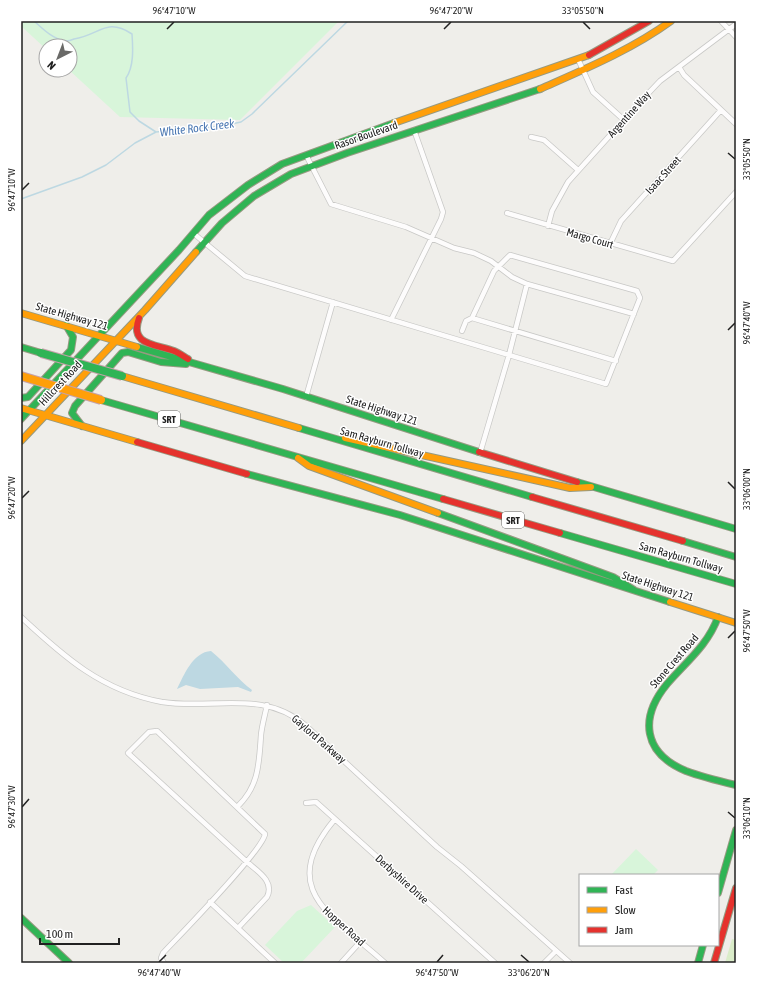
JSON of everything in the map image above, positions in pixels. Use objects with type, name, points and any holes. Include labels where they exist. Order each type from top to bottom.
[{"type":"main road","name":"Rasor Boulevard","points":[[100,336],[209,215],[248,185],[282,164],[578,60],[649,21]]},
{"type":"main road","name":"Rasor Boulevard","points":[[115,341],[143,312],[222,223],[254,196],[291,174],[414,130],[535,91],[583,70],[650,36],[671,21]]},
{"type":"main road","points":[[143,312],[135,325],[137,335],[141,340],[175,352],[198,364]]},
{"type":"main road","name":"State Highway 121","points":[[21,313],[198,364],[480,453],[736,529]]},
{"type":"main road","points":[[21,398],[28,397],[71,350],[74,343],[73,335],[66,326]]},
{"type":"main road","name":"Hillcrest Road","points":[[21,419],[25,409],[100,336]]},
{"type":"main road","name":"Hillcrest Road","points":[[21,441],[115,341]]},
{"type":"main road","name":"Sam Rayburn Tollway","points":[[21,347],[736,557]]},
{"type":"main road","points":[[83,427],[72,414],[75,406],[122,353],[128,352],[161,362],[198,364]]},
{"type":"main road","name":"Sam Rayburn Tollway","points":[[21,376],[291,453],[392,485],[736,584]]},
{"type":"main road","name":"State Highway 121","points":[[25,409],[44,416],[218,466],[400,515],[736,623]]},
{"type":"main road","points":[[319,435],[364,441],[570,488],[591,487]]},
{"type":"main road","points":[[291,453],[309,466],[613,577],[634,590]]},
{"type":"main road","name":"Stone Crest Road","points":[[718,617],[713,631],[706,643],[653,703],[648,719],[649,734],[654,746],[664,759],[677,767],[736,785]]},
{"type":"main road","points":[[719,890],[736,830]]},
{"type":"main road","points":[[714,963],[736,888]]},
{"type":"main road","points":[[21,918],[69,963]]},
{"type":"main road","points":[[698,963],[703,946]]},
{"type":"street","points":[[721,21],[736,37]]},
{"type":"street","name":"Argentine Way","points":[[548,226],[552,211],[562,190],[578,170],[660,81],[736,24]]},
{"type":"street","points":[[578,60],[593,92],[624,120]]},
{"type":"street","points":[[679,67],[684,76],[736,124]]},
{"type":"street","name":"Isaac Street","points":[[610,244],[621,222],[721,110]]},
{"type":"street","points":[[391,320],[443,212],[414,130]]},
{"type":"street","points":[[531,137],[544,140],[578,170]]},
{"type":"street","points":[[306,155],[331,204],[406,227],[454,248],[474,253],[499,266],[512,278],[527,284],[634,314]]},
{"type":"street","name":"Margo Court","points":[[507,213],[673,261],[736,192]]},
{"type":"street","points":[[193,233],[245,276],[606,384],[640,298],[638,291],[510,255],[494,271],[472,318],[466,321],[462,331]]},
{"type":"street","points":[[480,453],[509,355],[527,284]]},
{"type":"street","points":[[306,397],[333,302]]},
{"type":"street","points":[[472,318],[616,361]]},
{"type":"street","name":"Gaylord Parkway","points":[[21,617],[72,663],[97,679],[123,691],[148,699],[183,704],[246,703],[267,705],[286,712],[300,721],[437,847],[461,866],[570,963]]},
{"type":"street","points":[[238,806],[250,792],[258,775],[262,728],[267,705]]},
{"type":"street","points":[[164,963],[161,958],[163,953],[247,862],[265,836],[264,831],[238,806],[157,731],[151,730],[146,733],[128,753],[247,862],[267,881],[269,891],[266,898],[238,928]]},
{"type":"street","name":"Derbyshire Drive","points":[[306,803],[316,802],[495,963]]},
{"type":"street","name":"Hopper Road","points":[[334,819],[320,836],[314,848],[310,864],[311,883],[315,896],[324,910],[385,963]]},
{"type":"street","points":[[210,902],[275,963]]},
{"type":"street","points":[[341,963],[361,941]]},
{"type":"street","points":[[544,963],[556,950]]},
{"type":"green space","points":[[21,21],[339,21],[240,120],[120,117],[78,78],[78,38],[38,38],[38,42],[21,26]]},
{"type":"green space","points":[[636,849],[658,870],[654,874],[612,874]]},
{"type":"green space","points":[[311,905],[335,927],[301,963],[284,963],[265,945],[297,911]]},
{"type":"green space","points":[[732,939],[736,940],[736,963],[725,963]]},
{"type":"water","points":[[211,651],[252,690],[251,692],[238,687],[200,689],[186,685],[177,689],[186,671],[194,660],[199,655]]},
{"type":"waterway","points":[[34,21],[52,36],[65,41],[83,37],[109,27],[123,29],[132,34],[132,63],[129,74],[126,78],[130,112],[139,121],[156,132]]},
{"type":"waterway","name":"White Rock Creek","points":[[21,199],[82,177],[106,165],[135,143],[156,132],[222,126],[241,122],[252,114],[348,21]]},
{"type":"traffic: fast","points":[[196,252],[222,223],[254,196],[291,174],[347,153],[540,89]]},
{"type":"traffic: fast","points":[[21,419],[179,250],[209,215],[248,185],[282,164],[394,123]]},
{"type":"traffic: fast","points":[[21,398],[28,397],[71,350],[73,337],[66,325]]},
{"type":"traffic: fast","points":[[21,347],[41,353]]},
{"type":"traffic: fast","points":[[137,347],[283,389],[479,452]]},
{"type":"traffic: fast","points":[[82,426],[72,413],[75,406],[122,353],[128,352],[161,362],[186,364]]},
{"type":"traffic: fast","points":[[41,353],[122,376]]},
{"type":"traffic: fast","points":[[101,400],[443,499]]},
{"type":"traffic: fast","points":[[299,428],[532,497]]},
{"type":"traffic: fast","points":[[247,474],[400,515],[670,602]]},
{"type":"traffic: fast","points":[[577,482],[736,529]]},
{"type":"traffic: fast","points":[[438,513],[613,577],[634,590]]},
{"type":"traffic: fast","points":[[560,533],[736,584]]},
{"type":"traffic: fast","points":[[683,541],[736,557]]},
{"type":"traffic: fast","points":[[718,617],[714,627],[702,645],[667,684],[658,697],[652,709],[649,722],[650,734],[654,745],[661,755],[672,763],[686,771],[736,785]]},
{"type":"traffic: fast","points":[[719,890],[736,830]]},
{"type":"traffic: fast","points":[[21,918],[69,963]]},
{"type":"traffic: fast","points":[[698,963],[703,946]]},
{"type":"traffic: slow","points":[[540,89],[624,50],[671,21]]},
{"type":"traffic: slow","points":[[394,123],[589,55]]},
{"type":"traffic: slow","points":[[21,441],[145,310],[196,252]]},
{"type":"traffic: slow","points":[[21,313],[137,347]]},
{"type":"traffic: slow","points":[[21,376],[101,400]]},
{"type":"traffic: slow","points":[[122,376],[299,428]]},
{"type":"traffic: slow","points":[[21,408],[137,442]]},
{"type":"traffic: slow","points":[[345,438],[570,488],[591,487]]},
{"type":"traffic: slow","points":[[298,458],[309,466],[438,513]]},
{"type":"traffic: slow","points":[[670,602],[736,623]]},
{"type":"traffic: jam","points":[[589,55],[649,21]]},
{"type":"traffic: jam","points":[[139,318],[137,327],[138,334],[141,338],[152,345],[176,352],[188,359]]},
{"type":"traffic: jam","points":[[137,442],[247,474]]},
{"type":"traffic: jam","points":[[479,452],[577,482]]},
{"type":"traffic: jam","points":[[532,497],[683,541]]},
{"type":"traffic: jam","points":[[443,499],[560,533]]},
{"type":"traffic: jam","points":[[719,946],[736,888]]},
{"type":"traffic: jam","points":[[714,963],[719,946]]}]
